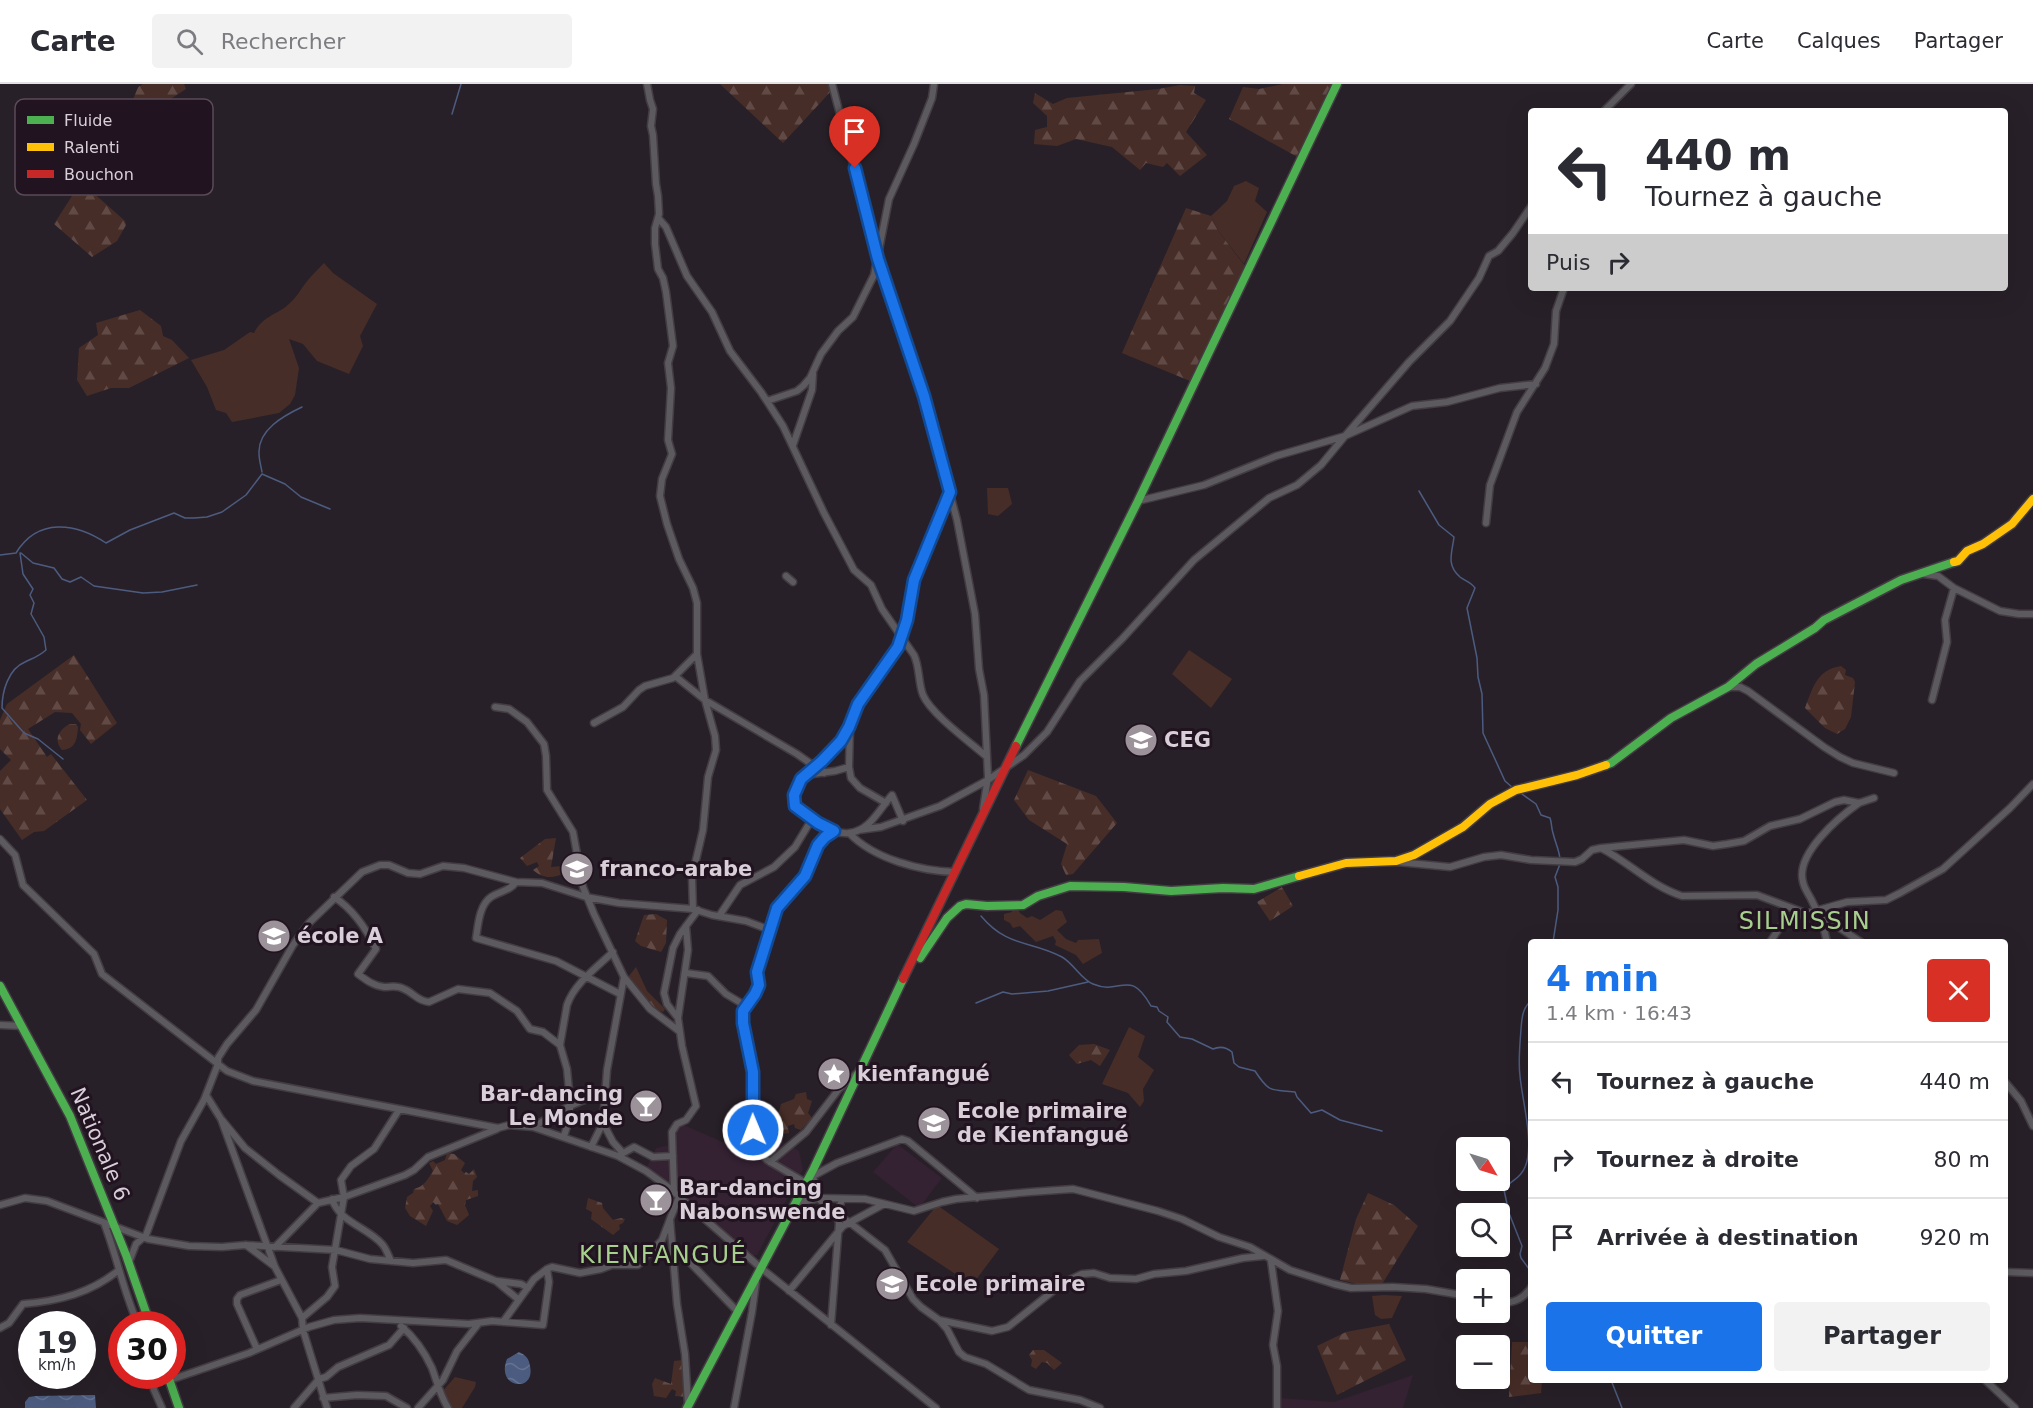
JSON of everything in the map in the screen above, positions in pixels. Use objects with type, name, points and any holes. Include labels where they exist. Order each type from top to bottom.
[{"type":"main road","points":[[688,1408],[813,1172],[857,1074],[1075,625],[1138,501],[1336,84]]},
{"type":"main road","points":[[902,983],[935,934],[956,909],[966,904],[987,906],[1023,904],[1038,896],[1077,886],[1171,891],[1254,890],[1346,863],[1396,861],[1414,855],[1463,826],[1490,804],[1515,790],[1577,776],[1611,763],[1671,718],[1728,687],[1756,664],[1815,628],[1824,620],[1873,593],[1910,577],[1953,564],[1967,551],[1983,544],[2012,524],[2033,499]]},
{"type":"main road","name":"Nationale 6","points":[[0,986],[70,1116],[129,1263],[146,1311]]},
{"type":"main road","points":[[173,1389],[179,1408]]},
{"type":"street","points":[[647,84],[653,109],[651,126],[659,219],[655,228],[658,268],[664,285],[673,346],[668,363],[671,388],[668,440],[672,454],[662,479],[660,496],[674,545],[693,588],[697,603],[697,654],[705,700],[715,731],[716,750],[708,777],[707,806],[700,848],[692,876],[696,910],[673,948],[664,993],[667,1004],[678,1018]]},
{"type":"street","points":[[832,84],[878,259],[924,396],[950,492],[975,614],[978,658],[984,695],[988,780],[979,824]]},
{"type":"street","points":[[767,401],[797,391],[810,378],[827,346],[853,316],[874,275],[889,199],[932,98],[934,84]]},
{"type":"street","points":[[1607,108],[1631,84]]},
{"type":"street","points":[[950,492],[914,580],[902,637],[896,652],[858,704],[849,727],[835,748],[806,774],[795,791],[793,801],[795,806],[834,831],[849,833],[873,829],[940,807],[988,780],[1024,755],[1047,732],[1080,681],[1194,560],[1269,498],[1297,485],[1321,465],[1409,362],[1450,321],[1479,278],[1489,256],[1497,251],[1513,233],[1528,211]]},
{"type":"street","points":[[659,219],[666,227],[687,276],[712,312],[730,351],[767,401],[793,445],[824,513],[854,570],[871,585],[882,609],[918,663],[925,699],[935,712],[987,757]]},
{"type":"street","points":[[1486,523],[1488,496],[1517,412],[1545,368],[1554,344],[1556,312],[1563,291]]},
{"type":"street","points":[[793,445],[812,390],[813,371]]},
{"type":"street","points":[[1138,501],[1204,485],[1276,456],[1345,436],[1412,406],[1447,402],[1500,388],[1536,384]]},
{"type":"street","points":[[1921,574],[1938,576],[1954,588],[2000,611],[2033,614]]},
{"type":"street","points":[[786,576],[794,582]]},
{"type":"street","points":[[1932,699],[1947,642],[1945,620],[1954,588]]},
{"type":"street","points":[[594,723],[623,707],[645,686],[675,676],[697,654]]},
{"type":"street","points":[[675,676],[705,700],[824,773]]},
{"type":"street","points":[[1728,687],[1748,690],[1840,757],[1894,773]]},
{"type":"street","points":[[495,706],[509,709],[527,722],[544,744],[547,790],[573,832],[586,897],[624,977],[650,1009],[679,1031]]},
{"type":"street","points":[[849,727],[851,778],[856,785],[886,803]]},
{"type":"street","points":[[806,760],[806,774]]},
{"type":"street","points":[[806,774],[824,773],[849,767]]},
{"type":"street","points":[[1772,939],[1783,922],[1790,918],[1847,902],[1886,900],[1943,869],[2033,784]]},
{"type":"street","points":[[859,830],[875,817],[892,795],[903,821]]},
{"type":"street","points":[[1826,939],[1802,878],[1806,860],[1830,826],[1859,803],[1874,798]]},
{"type":"street","points":[[1396,861],[1450,867],[1484,857],[1501,855],[1531,860],[1575,861],[1582,859],[1592,850],[1601,848],[1684,840],[1713,846],[1743,840],[1770,826],[1800,819],[1835,802],[1844,800],[1859,803]]},
{"type":"street","points":[[719,916],[740,885],[774,867],[795,847],[812,819]]},
{"type":"street","points":[[806,1183],[770,1162],[754,1144],[753,1072],[742,1019],[746,1006],[759,985],[757,972],[781,902],[805,876],[818,845],[834,831]]},
{"type":"street","points":[[849,833],[867,848],[902,863],[942,872],[955,872]]},
{"type":"street","points":[[0,838],[15,855],[23,885],[94,954],[102,974],[227,1071],[253,1081],[498,1128]]},
{"type":"street","points":[[1601,848],[1647,880],[1671,893],[1682,896],[1758,895],[1838,927],[1856,939]]},
{"type":"street","points":[[129,1263],[136,1244],[144,1237],[181,1141],[206,1095],[218,1064],[218,1058],[256,1010],[293,945],[309,923],[366,869],[389,865],[408,873],[420,874],[443,866],[464,868],[516,882],[542,882],[586,897],[619,903],[696,910],[746,921],[770,930]]},
{"type":"street","points":[[516,882],[510,888],[487,900],[480,917],[476,938],[556,961],[620,994]]},
{"type":"street","points":[[334,897],[351,910],[376,949],[358,974],[365,980],[382,987],[402,988],[425,1002],[458,989],[490,993],[517,1011],[530,1029],[543,1032],[560,1045]]},
{"type":"street","points":[[502,1322],[534,1279],[547,1269],[552,1267],[580,1273],[612,1265],[638,1265],[662,1240],[677,1194],[672,1132],[677,1124],[686,1120],[696,1106],[678,1018],[688,950],[686,926]]},
{"type":"street","points":[[564,1136],[570,1117],[570,1107],[567,1069],[560,1045],[568,999],[613,952]]},
{"type":"street","points":[[686,973],[710,977],[726,994],[746,1006]]},
{"type":"street","points":[[591,1147],[603,1123],[607,1070],[624,977]]},
{"type":"street","points":[[0,1025],[22,1026]]},
{"type":"street","points":[[770,1162],[806,1132],[839,1089],[857,1074]]},
{"type":"street","points":[[2008,1085],[2021,1101],[2033,1126]]},
{"type":"street","points":[[206,1095],[221,1119],[272,1247],[275,1267],[302,1318],[303,1330],[327,1408]]},
{"type":"street","points":[[533,1127],[570,1107],[595,1097],[605,1097]]},
{"type":"street","points":[[302,1318],[335,1288],[332,1267],[344,1197],[341,1183],[345,1172],[374,1149],[399,1110]]},
{"type":"street","points":[[221,1119],[245,1148],[318,1203]]},
{"type":"street","points":[[603,1123],[620,1154]]},
{"type":"street","points":[[272,1247],[318,1203],[344,1197],[405,1174],[414,1170],[428,1157],[498,1128],[509,1125],[533,1127],[591,1147],[620,1154],[646,1171],[677,1194],[789,1292],[936,1408]]},
{"type":"street","points":[[978,1198],[902,1138],[813,1172],[818,1198],[837,1216],[849,1222],[885,1250],[913,1299],[939,1320],[959,1352],[965,1357],[986,1364],[1029,1390],[1080,1400],[1100,1408]]},
{"type":"street","points":[[620,1154],[634,1147],[653,1156],[673,1156]]},
{"type":"street","points":[[796,1203],[818,1198],[865,1199],[914,1211],[942,1202],[1030,1191],[1072,1189],[1166,1213],[1219,1237],[1250,1247],[1290,1270],[1351,1288],[1393,1287],[1456,1295]]},
{"type":"street","points":[[0,1205],[25,1197],[47,1201],[144,1237],[206,1247],[245,1245],[336,1250],[370,1259],[413,1263],[446,1260],[496,1281],[521,1284],[528,1288]]},
{"type":"street","points":[[332,1199],[341,1214],[382,1244],[391,1261]]},
{"type":"street","points":[[831,1324],[838,1232],[837,1216],[842,1199]]},
{"type":"street","points":[[789,1292],[838,1232],[849,1222],[884,1204]]},
{"type":"street","points":[[670,1220],[677,1304],[685,1353],[688,1408]]},
{"type":"street","points":[[104,1223],[132,1311]]},
{"type":"street","points":[[672,1244],[738,1312]]},
{"type":"street","points":[[245,1245],[275,1267]]},
{"type":"street","points":[[939,1320],[992,1331],[1000,1330],[1008,1327],[1063,1283],[1082,1274],[1094,1273],[1110,1278],[1136,1279],[1264,1256]]},
{"type":"street","points":[[1271,1261],[1278,1311],[1273,1345],[1277,1366],[1277,1408]]},
{"type":"street","points":[[0,1328],[9,1323],[23,1304],[40,1304],[87,1291],[107,1280],[119,1269]]},
{"type":"street","points":[[186,1372],[257,1349],[303,1330],[348,1318],[543,1325],[549,1282],[547,1269]]},
{"type":"street","points":[[2008,1272],[2033,1274]]},
{"type":"street","points":[[734,1408],[752,1312],[756,1277]]},
{"type":"street","points":[[257,1349],[237,1304],[237,1299],[240,1295],[281,1280]]},
{"type":"street","points":[[496,1281],[519,1300]]},
{"type":"street","points":[[1510,1303],[1523,1297],[1528,1291]]},
{"type":"street","points":[[393,1321],[404,1328],[425,1356],[448,1408]]},
{"type":"street","points":[[418,1408],[438,1388],[448,1373],[457,1351],[479,1323]]},
{"type":"street","points":[[294,1408],[319,1379],[326,1377],[338,1367],[389,1345],[404,1328]]},
{"type":"street","points":[[1988,1383],[2014,1408]]},
{"type":"street","points":[[154,1389],[162,1408]]},
{"type":"street","points":[[323,1398],[357,1395],[383,1396],[407,1408]]},
{"type":"shaded area","points":[[745,1108],[752,1111],[752,1124],[799,1151],[803,1169],[757,1255],[750,1255],[681,1192],[647,1167],[656,1148],[674,1144],[677,1125],[684,1125],[727,1144]]},
{"type":"shaded area","points":[[897,1144],[942,1178],[919,1208],[873,1172]]},
{"type":"shaded area","points":[[1413,1375],[1403,1408],[1281,1408],[1281,1398],[1334,1402]]},
{"type":"green space","points":[[143,84],[184,84],[186,89],[171,99],[133,99],[138,87]]},
{"type":"green space","points":[[720,84],[832,84],[833,89],[783,143]]},
{"type":"green space","points":[[1283,84],[1337,84],[1301,159],[1229,119],[1243,87],[1259,89]]},
{"type":"green space","points":[[1180,85],[1195,86],[1194,93],[1206,100],[1186,132],[1207,155],[1180,176],[1167,163],[1163,167],[1146,163],[1140,170],[1112,147],[1076,139],[1057,146],[1034,144],[1035,130],[1047,127],[1047,116],[1033,103],[1035,93],[1053,104],[1067,98]]},
{"type":"green space","points":[[1246,181],[1259,188],[1255,201],[1267,212],[1244,264],[1219,232],[1211,216],[1227,201],[1234,186]]},
{"type":"green space","points":[[73,195],[96,195],[125,221],[126,225],[117,241],[92,257],[54,224]]},
{"type":"green space","points":[[1186,208],[1211,216],[1219,232],[1248,270],[1195,383],[1122,353]]},
{"type":"green space","points":[[324,263],[333,273],[377,304],[360,336],[363,346],[349,374],[317,361],[303,344],[289,339],[299,368],[295,395],[290,404],[279,413],[232,422],[226,413],[216,410],[207,387],[191,360],[224,350],[250,332],[254,333],[262,322],[293,301]]},
{"type":"green space","points":[[140,310],[161,326],[163,336],[172,340],[189,358],[129,388],[111,388],[87,396],[77,380],[79,348],[98,335],[96,323]]},
{"type":"green space","points":[[987,488],[1008,488],[1012,504],[998,516],[988,514]]},
{"type":"green space","points":[[1189,650],[1232,679],[1211,708],[1172,674]]},
{"type":"green space","points":[[74,655],[117,723],[91,744],[80,730],[81,724],[72,713],[55,712],[28,729],[47,757],[51,754],[87,800],[44,831],[34,832],[22,840],[0,809],[0,771],[11,760],[0,749],[0,720],[7,704]]},
{"type":"green space","points":[[1841,666],[1846,670],[1845,675],[1853,678],[1855,682],[1851,717],[1845,729],[1837,734],[1825,728],[1805,708],[1821,676],[1826,671]]},
{"type":"green space","points":[[70,724],[76,724],[78,727],[76,739],[70,748],[62,750],[58,742],[59,735]]},
{"type":"green space","points":[[1028,770],[1096,796],[1117,823],[1073,874],[1066,875],[1061,864],[1067,844],[1029,820],[1014,800]]},
{"type":"green space","points":[[556,838],[551,867],[568,867],[568,872],[545,877],[533,870],[539,866],[537,862],[527,866],[520,858],[545,839]]},
{"type":"green space","points":[[1282,887],[1293,906],[1270,921],[1257,902]]},
{"type":"green space","points":[[1010,907],[1017,907],[1020,913],[1027,918],[1032,916],[1040,920],[1056,910],[1062,911],[1067,922],[1057,930],[1066,939],[1076,943],[1078,940],[1099,939],[1102,953],[1083,964],[1076,955],[1055,945],[1056,941],[1053,936],[1036,942],[1020,926],[1013,928],[1004,920],[1004,914],[1012,912]]},
{"type":"green space","points":[[656,914],[667,920],[666,943],[661,952],[641,946],[635,941],[644,915]]},
{"type":"green space","points":[[636,967],[647,991],[665,1009],[663,1012],[647,1002],[634,988],[629,976]]},
{"type":"green space","points":[[1129,1027],[1145,1036],[1138,1057],[1154,1070],[1143,1089],[1144,1101],[1140,1107],[1128,1093],[1102,1084]]},
{"type":"green space","points":[[1094,1044],[1110,1050],[1100,1066],[1091,1060],[1077,1064],[1069,1055],[1079,1045]]},
{"type":"green space","points":[[806,1092],[807,1099],[812,1101],[808,1113],[812,1118],[801,1130],[795,1128],[794,1124],[788,1126],[789,1133],[783,1134],[780,1132],[782,1125],[778,1116],[781,1104],[794,1099],[796,1094]]},
{"type":"green space","points":[[447,1153],[454,1154],[465,1163],[461,1170],[464,1173],[469,1174],[474,1169],[477,1177],[473,1181],[472,1191],[478,1190],[478,1196],[466,1200],[465,1205],[469,1215],[457,1225],[447,1221],[438,1204],[433,1202],[430,1206],[433,1211],[426,1226],[410,1216],[405,1208],[407,1197],[423,1184],[433,1171],[429,1163],[433,1161],[436,1164],[445,1160]]},
{"type":"green space","points":[[1368,1193],[1394,1205],[1418,1226],[1379,1289],[1340,1280],[1356,1219]]},
{"type":"green space","points":[[588,1198],[602,1203],[603,1208],[613,1220],[625,1219],[619,1225],[620,1229],[613,1235],[591,1219],[592,1212],[586,1209]]},
{"type":"green space","points":[[937,1205],[999,1249],[972,1285],[907,1242]]},
{"type":"green space","points":[[1372,1296],[1402,1296],[1392,1318],[1381,1319],[1375,1315]]},
{"type":"green space","points":[[1389,1324],[1406,1360],[1337,1395],[1317,1346],[1346,1332]]},
{"type":"green space","points":[[1512,1342],[1528,1342],[1528,1383],[1542,1383],[1541,1393],[1509,1397]]},
{"type":"green space","points":[[1033,1350],[1044,1350],[1062,1363],[1054,1370],[1047,1363],[1042,1362],[1036,1369],[1031,1366],[1032,1360],[1029,1355]]},
{"type":"green space","points":[[683,1360],[687,1397],[675,1396],[676,1391],[672,1389],[666,1398],[654,1396],[652,1384],[655,1378],[671,1384],[674,1361]]},
{"type":"green space","points":[[455,1377],[476,1382],[462,1408],[449,1408],[441,1393]]},
{"type":"water","points":[[519,1352],[528,1359],[530,1375],[527,1381],[516,1384],[506,1377],[505,1369],[507,1359]]},
{"type":"water","points":[[95,1395],[96,1408],[25,1408],[25,1402],[29,1397]]},
{"type":"waterway","points":[[452,114],[461,84]]},
{"type":"waterway","points":[[262,472],[259,453],[263,437],[280,419],[302,407]]},
{"type":"waterway","points":[[16,553],[25,541],[35,533],[46,529],[70,528],[82,531],[106,543],[130,530],[174,513],[185,518],[207,517],[222,512],[246,495],[262,474],[285,484],[301,497],[330,509]]},
{"type":"waterway","points":[[1419,491],[1439,525],[1454,537],[1451,558],[1453,568],[1460,577],[1475,588],[1467,608],[1482,694],[1483,733],[1505,781],[1513,788]]},
{"type":"waterway","points":[[0,555],[16,553]]},
{"type":"waterway","points":[[20,553],[23,574],[33,589],[30,595],[34,603],[31,614],[44,637],[46,650],[19,665],[10,675],[3,695],[2,708],[24,733],[38,739],[63,759]]},
{"type":"waterway","points":[[21,553],[33,563],[54,568],[62,579],[70,582],[81,577],[94,586],[143,593],[197,585]]},
{"type":"waterway","points":[[1519,792],[1536,804],[1541,815],[1550,818],[1560,859]]},
{"type":"waterway","points":[[1553,939],[1558,910],[1558,887],[1555,877],[1560,864]]},
{"type":"waterway","points":[[981,916],[1010,939],[1062,957],[1093,984],[1103,987],[1130,985],[1137,988],[1151,1006],[1157,1007],[1168,1017],[1167,1022],[1180,1037],[1192,1039],[1213,1049],[1221,1047],[1230,1050],[1234,1063],[1239,1067],[1255,1071],[1264,1084],[1272,1089],[1295,1092],[1311,1113],[1322,1110],[1340,1120],[1382,1131]]},
{"type":"waterway","points":[[976,1003],[1003,992],[1012,994],[1048,991],[1088,982]]},
{"type":"waterway","points":[[1528,1004],[1522,1017],[1519,1058],[1528,1135]]},
{"type":"waterway","points":[[1528,1158],[1520,1175],[1504,1190],[1509,1213],[1522,1246],[1521,1258],[1528,1268]]},
{"type":"waterway","points":[[1612,1383],[1622,1408]]},
{"type":"traffic: fast","points":[[1016,746],[1138,501],[1337,84]]},
{"type":"traffic: fast","points":[[1606,765],[1671,718],[1728,687],[1756,664],[1815,628],[1824,620],[1901,580],[1954,562]]},
{"type":"traffic: fast","points":[[920,958],[947,918],[960,906],[966,904],[1023,905],[1038,896],[1070,886],[1171,891],[1254,889],[1299,876]]},
{"type":"traffic: fast","points":[[687,1408],[814,1168],[903,979]]},
{"type":"traffic: fast","points":[[0,986],[70,1116],[126,1255],[145,1311]]},
{"type":"traffic: fast","points":[[172,1389],[179,1408]]},
{"type":"traffic: slow","points":[[1954,562],[1958,561],[1967,551],[1983,544],[2012,524],[2033,499]]},
{"type":"traffic: slow","points":[[1299,876],[1346,863],[1396,861],[1414,855],[1463,827],[1490,804],[1516,790],[1577,775],[1606,765]]},
{"type":"traffic: jam","points":[[903,979],[1016,746]]},
{"type":"place","name":"CEG","points":[[1141,740]]},
{"type":"place","name":"franco-arabe","points":[[577,869]]},
{"type":"place","name":"école A","points":[[274,936]]},
{"type":"place","name":"kienfangué","points":[[834,1074]]},
{"type":"place","name":"Bar-dancing Le Monde","points":[[646,1106]]},
{"type":"place","name":"Ecole primaire de Kienfangué","points":[[934,1123]]},
{"type":"place","name":"Bar-dancing Nabonswende","points":[[656,1200]]},
{"type":"place","name":"Ecole primaire","points":[[892,1284]]},
{"type":"district","name":"SILMISSIN","points":[[1805,921]]},
{"type":"district","name":"KIENFANGUÉ","points":[[663,1255]]},
{"type":"route","points":[[753,1130],[754,1081],[742,1019],[743,1011],[759,985],[757,972],[777,908],[784,897],[805,876],[818,845],[834,831],[818,823],[795,806],[794,795],[805,775],[841,741],[858,704],[898,647],[907,620],[914,580],[950,492],[924,396],[878,259],[855,168]]}]
